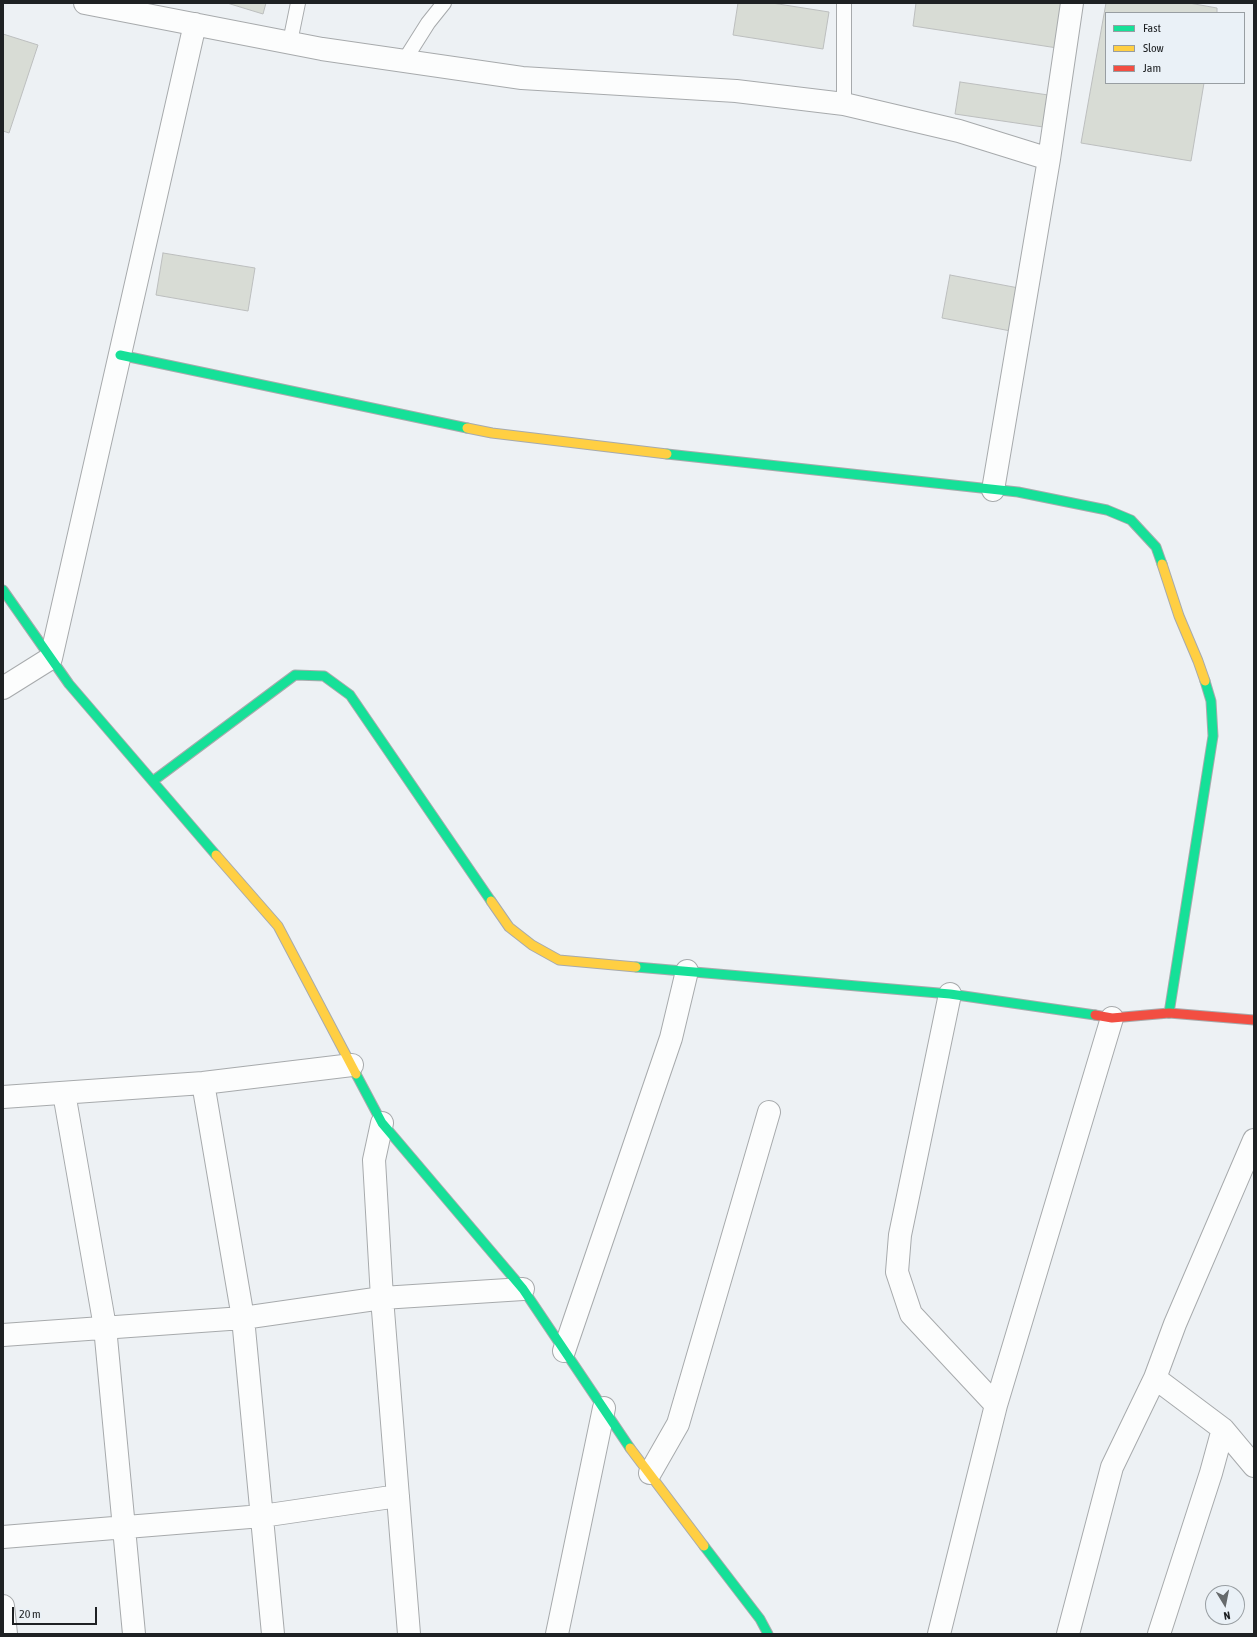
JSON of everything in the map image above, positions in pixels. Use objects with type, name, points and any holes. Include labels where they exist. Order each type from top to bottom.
[{"type":"street","points":[[85,3],[322,49],[522,78],[736,91],[844,104],[959,131],[1049,158]]},
{"type":"street","points":[[993,490],[1049,158],[1072,3]]},
{"type":"street","points":[[3,688],[51,658],[195,24]]},
{"type":"street","points":[[120,355],[492,433],[705,459],[1018,492],[1107,510],[1131,520],[1156,547],[1179,616],[1198,661],[1210,702],[1212,736],[1168,1013]]},
{"type":"street","points":[[3,590],[70,684],[278,926],[382,1123],[523,1289],[564,1351],[650,1473],[760,1619],[768,1634]]},
{"type":"street","points":[[153,781],[295,675],[324,676],[350,695],[509,927],[532,945],[558,960],[950,994],[1112,1018],[1168,1013],[1254,1020]]},
{"type":"street","points":[[564,1351],[671,1038],[686,971]]},
{"type":"street","points":[[950,994],[900,1235],[897,1272],[911,1314],[996,1405]]},
{"type":"street","points":[[939,1634],[996,1405],[1112,1018]]},
{"type":"street","points":[[3,1097],[203,1083],[352,1065]]},
{"type":"street","points":[[203,1083],[243,1318],[273,1634]]},
{"type":"street","points":[[64,1093],[105,1327],[134,1634]]},
{"type":"street","points":[[650,1473],[678,1424],[769,1112]]},
{"type":"street","points":[[382,1123],[374,1160],[382,1298],[409,1634]]},
{"type":"street","points":[[1068,1634],[1112,1467],[1155,1378],[1175,1324],[1254,1140]]},
{"type":"street","points":[[3,1335],[243,1318],[382,1298],[523,1289]]},
{"type":"street","points":[[1155,1378],[1223,1429],[1254,1466]]},
{"type":"street","points":[[557,1634],[604,1408]]},
{"type":"street","points":[[1159,1634],[1211,1473],[1223,1429]]},
{"type":"street","points":[[3,1537],[262,1516],[398,1496]]},
{"type":"street","points":[[3,1606],[6,1634]]},
{"type":"lane","points":[[290,42],[298,3]]},
{"type":"lane","points":[[404,61],[428,22],[444,3]]},
{"type":"lane","points":[[844,3],[844,104]]},
{"type":"building","points":[[227,3],[266,3],[263,14]]},
{"type":"building","points":[[738,3],[772,3],[829,12],[823,49],[733,35]]},
{"type":"building","points":[[916,3],[1071,3],[1064,49],[913,26]]},
{"type":"building","points":[[1106,3],[1189,3],[1217,8],[1217,12],[1105,12],[1105,84],[1204,84],[1191,161],[1081,143]]},
{"type":"building","points":[[3,34],[38,45],[9,133],[3,131]]},
{"type":"building","points":[[960,82],[1055,96],[1050,128],[955,114]]},
{"type":"building","points":[[163,253],[255,268],[248,311],[156,295]]},
{"type":"building","points":[[950,275],[1024,289],[1016,332],[942,318]]},
{"type":"traffic: fast","points":[[120,355],[467,428]]},
{"type":"traffic: fast","points":[[667,454],[1018,492],[1107,510],[1131,520],[1156,547],[1162,564]]},
{"type":"traffic: fast","points":[[3,590],[69,684],[216,855]]},
{"type":"traffic: fast","points":[[153,781],[295,675],[324,676],[350,695],[491,901]]},
{"type":"traffic: fast","points":[[1169,1013],[1213,736],[1211,701],[1205,681]]},
{"type":"traffic: fast","points":[[636,967],[950,994],[1095,1015]]},
{"type":"traffic: fast","points":[[356,1074],[382,1123],[523,1289],[630,1448]]},
{"type":"traffic: fast","points":[[704,1546],[760,1619],[768,1634]]},
{"type":"traffic: slow","points":[[467,428],[492,433],[667,454]]},
{"type":"traffic: slow","points":[[1162,564],[1179,616],[1205,681]]},
{"type":"traffic: slow","points":[[216,855],[278,926],[356,1074]]},
{"type":"traffic: slow","points":[[491,901],[509,927],[532,945],[559,960],[636,967]]},
{"type":"traffic: slow","points":[[630,1448],[704,1546]]},
{"type":"traffic: jam","points":[[1095,1015],[1112,1018],[1169,1013],[1254,1020]]}]
